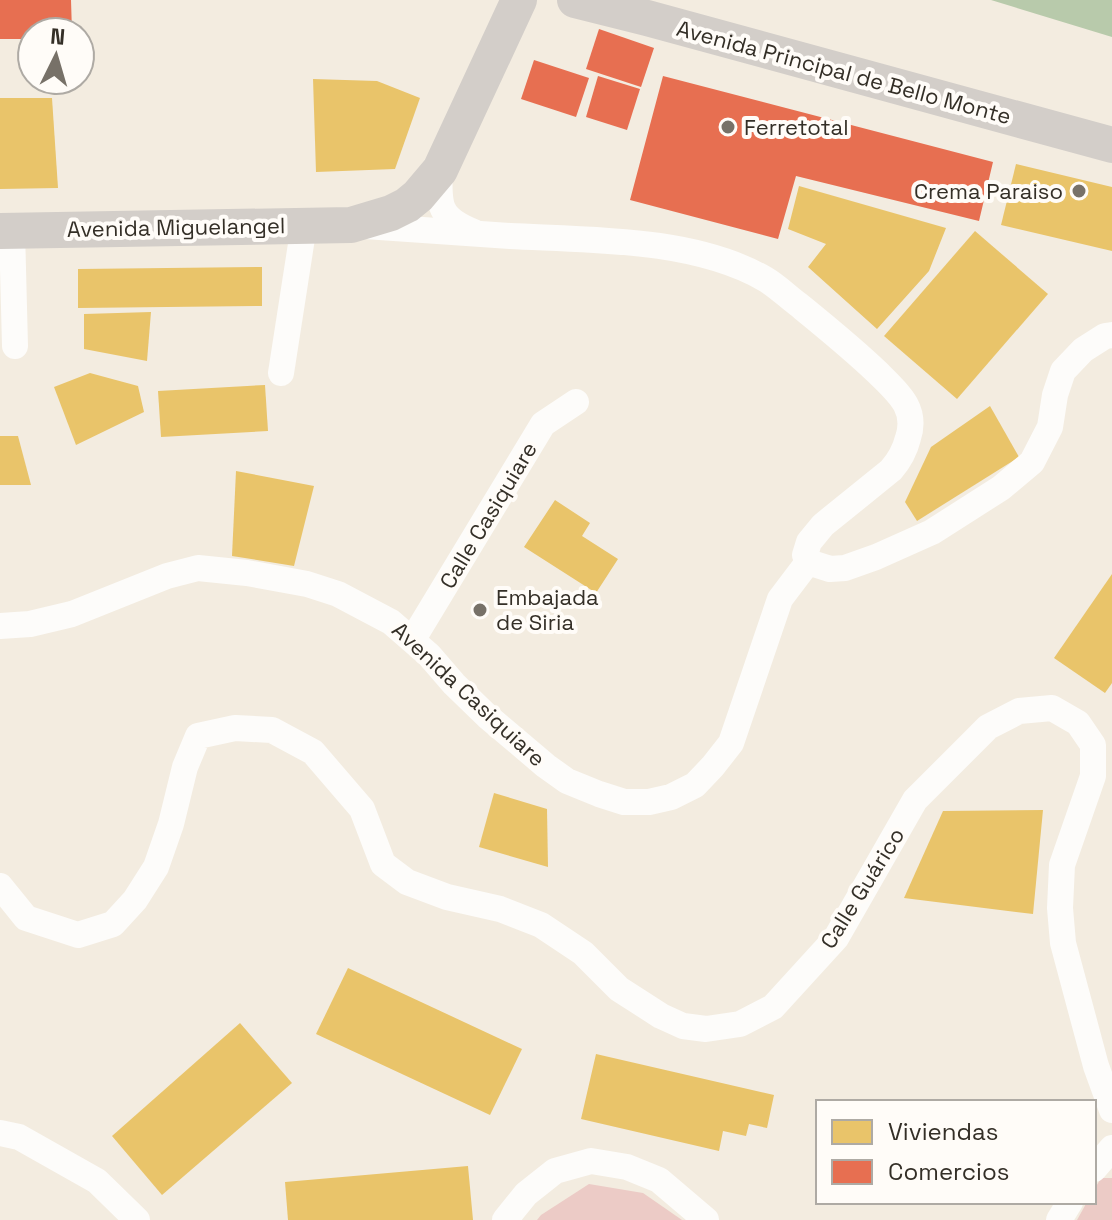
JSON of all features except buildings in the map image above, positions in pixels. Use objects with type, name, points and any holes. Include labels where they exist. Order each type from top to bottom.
[{"type":"street","name":"Avenida Miguelangel","points":[[6,230],[351,225],[391,213],[418,196],[440,170],[519,0]]},
{"type":"street","name":"Avenida Principal de Bello Monte","points":[[575,0],[1112,145]]},
{"type":"street","name":"Avenida Principal de Bello Monte","points":[[662,0],[1112,121]]},
{"type":"street","points":[[440,170],[441,206],[447,217],[457,225],[481,234]]},
{"type":"street","points":[[281,373],[304,225]]},
{"type":"street","name":"Avenida Casiquiare","points":[[0,626],[30,624],[72,614],[167,576],[198,568],[307,584],[338,594],[391,622],[413,639],[487,716],[567,781],[624,802],[649,802],[671,797],[695,785],[713,766],[731,743],[780,599],[808,562],[805,555],[809,542],[823,525],[899,462],[912,427],[911,413],[903,401],[847,344],[766,280],[703,255],[599,240],[351,225]]},
{"type":"street","points":[[6,230],[15,346]]},
{"type":"street","points":[[808,562],[830,569],[845,568],[876,557],[932,532],[1001,488],[1032,462],[1050,427],[1063,371],[1083,350],[1112,335]]},
{"type":"street","name":"Calle Casiquiare","points":[[413,639],[543,424],[576,402]]},
{"type":"street","name":"Calle Guárico","points":[[0,886],[26,918],[78,935],[113,924],[135,900],[156,867],[171,824],[185,767],[198,736],[235,728],[272,730],[313,752],[362,809],[383,864],[407,882],[447,897],[500,909],[541,925],[583,953],[619,989],[683,1026],[706,1029],[740,1024],[773,1007],[836,938],[915,800],[988,727],[1019,711],[1052,708],[1078,723],[1093,745],[1093,776],[1062,865],[1060,908],[1063,943],[1096,1066],[1112,1110]]},
{"type":"street","points":[[0,1133],[19,1137],[97,1181],[137,1220]]},
{"type":"street","points":[[1096,1167],[1112,1148]]},
{"type":"street","points":[[505,1220],[526,1194],[555,1171],[591,1161],[627,1167],[659,1180],[706,1220]]},
{"type":"shaded area","points":[[991,0],[1112,0],[1112,37]]},
{"type":"shaded area","points":[[1101,1178],[1112,1178],[1112,1220],[1077,1220],[1086,1204],[1096,1204],[1096,1187]]},
{"type":"shaded area","points":[[589,1184],[643,1193],[682,1220],[537,1220]]},
{"type":"place","name":"Ferretotal","points":[[728,127]]},
{"type":"place","name":"Crema Paraiso","points":[[1079,191]]},
{"type":"place","name":"Embajada de Siria","points":[[480,610]]}]
